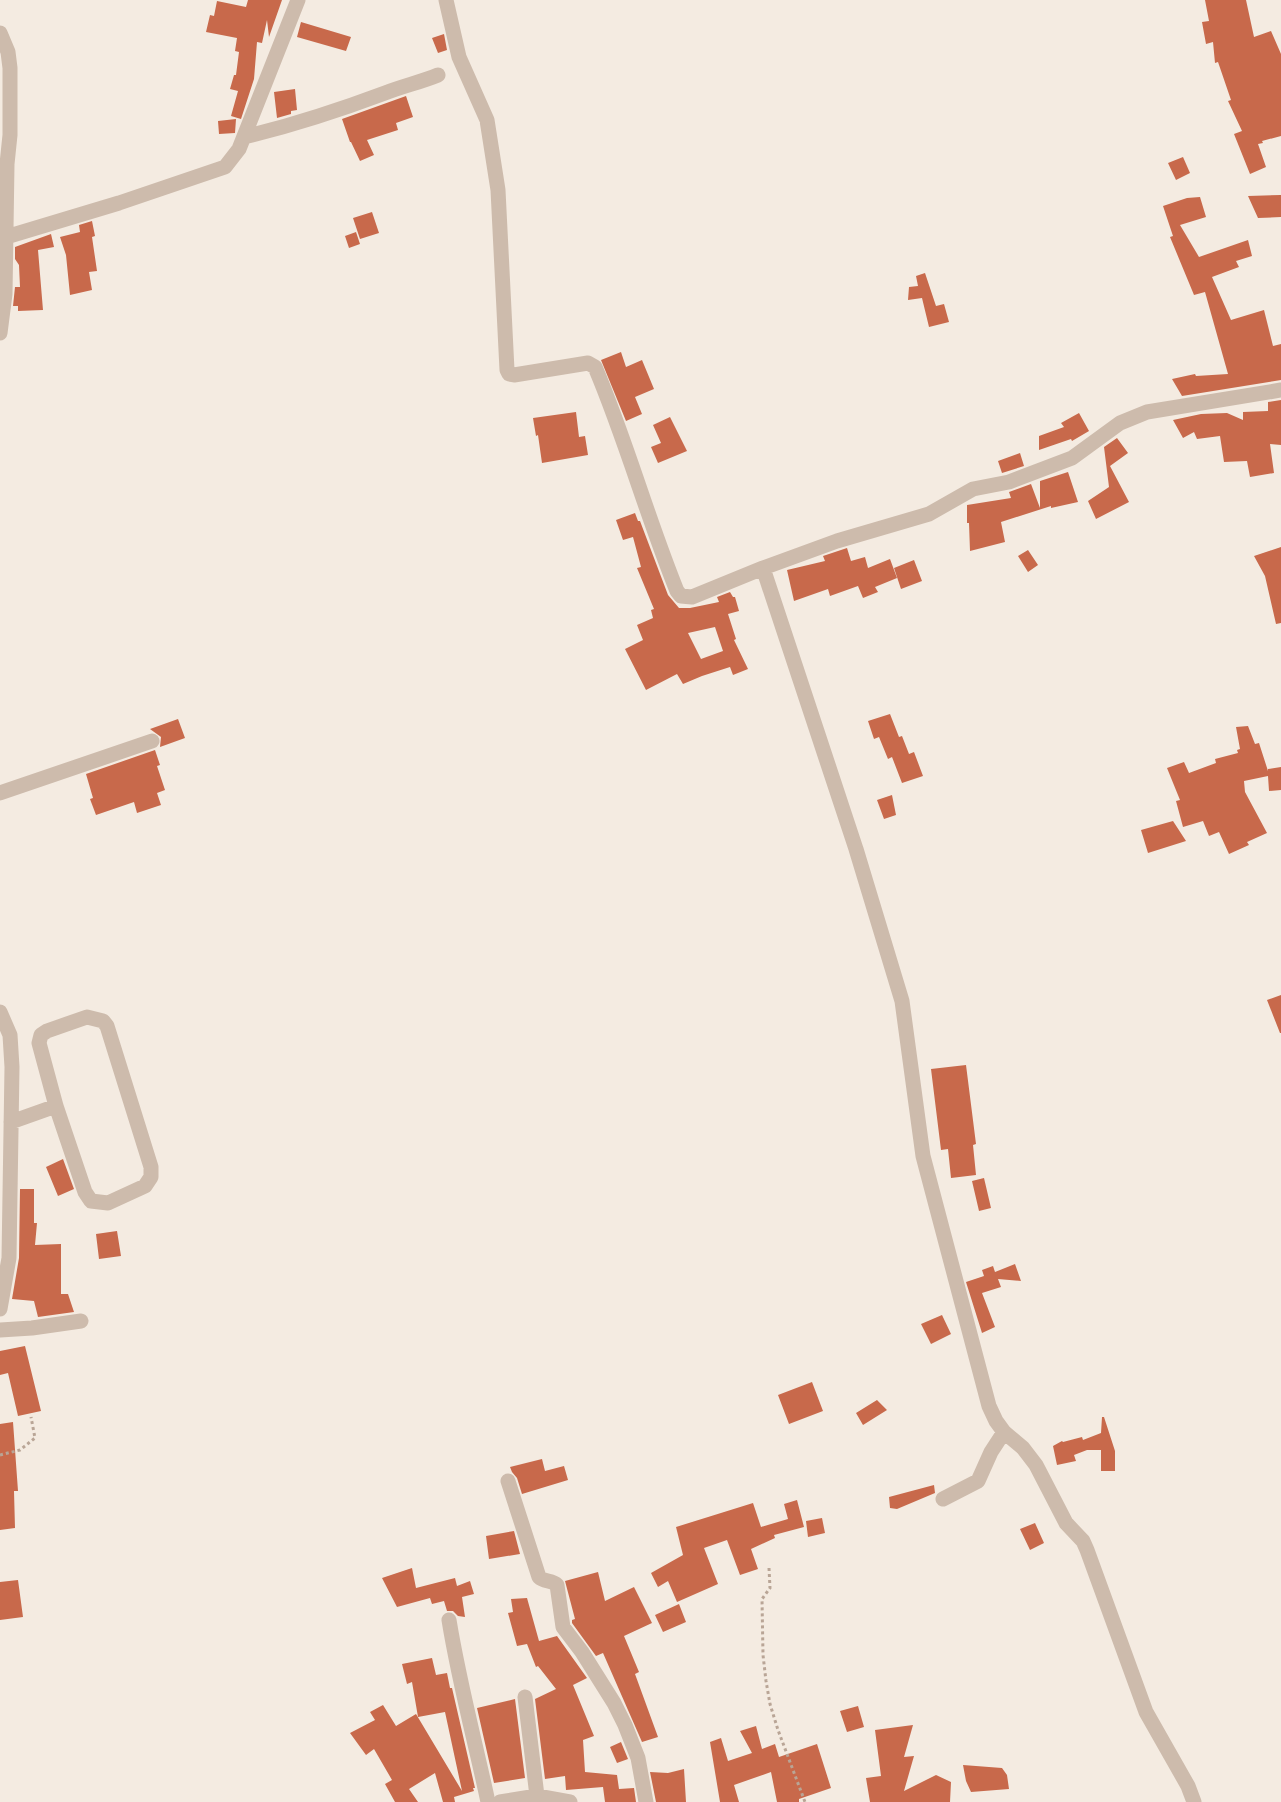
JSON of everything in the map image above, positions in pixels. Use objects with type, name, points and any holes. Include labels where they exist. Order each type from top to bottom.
[{"type":"street","points":[[6,237],[119,203],[225,166],[239,149],[298,0]]},
{"type":"street","points":[[446,0],[459,57],[487,120],[498,190],[507,370],[509,374],[514,375],[588,363],[595,367],[624,440],[661,552],[681,596],[692,597],[837,541],[929,514],[973,489],[1009,482],[1072,458],[1120,423],[1147,412],[1281,390]]},
{"type":"street","points":[[0,33],[8,52],[10,69],[10,135],[6,164],[5,294],[0,333]]},
{"type":"street","points":[[244,137],[300,124],[438,75]]},
{"type":"street","points":[[763,568],[856,849],[902,1001],[922,1156],[988,1406],[1004,1432],[1023,1448],[1032,1460],[1066,1523],[1083,1541],[1112,1614],[1146,1712],[1166,1744],[1194,1802]]},
{"type":"street","points":[[0,793],[152,741]]},
{"type":"street","points":[[0,1012],[9,1035],[12,1067],[9,1258],[0,1309]]},
{"type":"street","points":[[87,1017],[103,1020],[107,1026],[151,1167],[151,1177],[145,1186],[108,1203],[91,1201],[85,1192],[56,1106],[39,1043],[41,1035],[87,1017]]},
{"type":"street","points":[[11,1122],[56,1106]]},
{"type":"street","points":[[0,1330],[81,1321]]},
{"type":"street","points":[[943,1499],[978,1481],[991,1452],[1004,1432]]},
{"type":"street","points":[[508,1481],[539,1577],[543,1581],[554,1582],[557,1585],[563,1626],[614,1703],[625,1725],[638,1758],[646,1802]]},
{"type":"street","points":[[449,1620],[457,1670],[488,1802]]},
{"type":"street","points":[[525,1697],[537,1796]]},
{"type":"street","points":[[500,1802],[537,1796],[570,1802]]},
{"type":"path","points":[[0,1455],[20,1450],[35,1438],[31,1417]]},
{"type":"path","points":[[769,1568],[770,1588],[762,1599],[765,1672],[770,1704],[805,1802]]},
{"type":"building","points":[[248,0],[282,0],[269,37],[267,20],[262,43],[257,42],[254,79],[241,119],[231,116],[238,91],[230,89],[234,75],[236,75],[239,52],[235,51],[237,38],[206,32],[210,15],[214,16],[217,1],[246,7]]},
{"type":"building","points":[[1205,0],[1246,0],[1254,37],[1271,31],[1281,54],[1281,136],[1258,144],[1266,167],[1250,174],[1234,134],[1242,131],[1228,101],[1231,100],[1218,62],[1215,63],[1213,42],[1206,44],[1202,22],[1209,21]]},
{"type":"building","points":[[301,22],[351,37],[346,51],[297,37]]},
{"type":"building","points":[[444,34],[447,50],[438,53],[432,38]]},
{"type":"building","points":[[295,89],[297,110],[277,118],[274,92]]},
{"type":"building","points":[[406,96],[413,117],[396,123],[398,130],[367,140],[374,155],[360,161],[342,119]]},
{"type":"building","points":[[236,119],[235,133],[219,134],[218,121]]},
{"type":"building","points":[[1183,157],[1190,173],[1176,180],[1168,163]]},
{"type":"building","points":[[1281,195],[1281,217],[1258,218],[1248,196]]},
{"type":"building","points":[[1200,197],[1206,217],[1180,225],[1199,257],[1248,240],[1252,256],[1236,261],[1239,267],[1212,277],[1231,320],[1264,310],[1273,346],[1281,344],[1281,380],[1182,396],[1172,379],[1195,374],[1196,376],[1228,374],[1205,292],[1194,295],[1170,237],[1173,236],[1163,206],[1187,198]]},
{"type":"building","points":[[372,212],[379,233],[360,239],[353,218]]},
{"type":"building","points":[[92,221],[97,271],[89,272],[92,290],[70,295],[66,255],[60,237],[80,232],[79,225]]},
{"type":"building","points":[[356,232],[360,244],[349,248],[345,236]]},
{"type":"building","points":[[51,234],[54,247],[38,250],[43,310],[18,311],[18,306],[13,306],[15,287],[20,287],[15,247]]},
{"type":"building","points":[[925,273],[936,306],[944,304],[949,322],[929,327],[922,298],[908,300],[909,287],[918,286],[916,276]]},
{"type":"building","points":[[621,352],[626,367],[642,360],[654,389],[635,397],[642,414],[626,421],[601,360]]},
{"type":"building","points":[[1281,400],[1281,445],[1270,444],[1274,473],[1250,477],[1247,461],[1224,462],[1220,436],[1197,439],[1194,432],[1183,438],[1173,420],[1201,414],[1227,413],[1243,420],[1243,412],[1268,411],[1268,402]]},
{"type":"building","points":[[576,412],[579,437],[585,436],[588,455],[542,463],[533,418]]},
{"type":"building","points":[[1079,413],[1089,431],[1072,441],[1071,439],[1039,450],[1039,436],[1064,427],[1061,423]]},
{"type":"building","points":[[670,417],[687,451],[658,463],[651,447],[661,443],[653,425]]},
{"type":"building","points":[[1117,438],[1128,453],[1110,466],[1129,502],[1096,519],[1088,501],[1109,487],[1104,447]]},
{"type":"building","points":[[1020,453],[1024,466],[1002,473],[998,461]]},
{"type":"building","points":[[1068,472],[1078,502],[1051,508],[1051,506],[1001,522],[1005,542],[970,551],[967,505],[1011,498],[1009,492],[1031,484],[1040,508],[1040,481]]},
{"type":"building","points":[[635,513],[668,595],[679,608],[719,602],[717,597],[730,592],[735,597],[739,611],[728,614],[736,639],[734,640],[748,669],[733,675],[730,667],[683,684],[677,674],[646,690],[625,649],[643,640],[637,625],[653,618],[651,610],[654,609],[637,568],[641,567],[633,537],[623,540],[616,520]],"holes":[[[715,627],[723,651],[701,659],[688,633]]]},
{"type":"building","points":[[1281,547],[1281,623],[1276,624],[1265,576],[1254,556]]},
{"type":"building","points":[[847,548],[851,561],[865,557],[868,568],[890,559],[897,578],[875,587],[878,592],[863,598],[858,586],[830,596],[828,589],[794,601],[787,570],[825,561],[823,556]]},
{"type":"building","points":[[1028,550],[1038,565],[1028,572],[1018,556]]},
{"type":"building","points":[[914,560],[922,581],[901,589],[894,568]]},
{"type":"building","points":[[890,714],[909,754],[914,752],[923,776],[902,783],[892,757],[888,759],[879,737],[874,739],[868,721]]},
{"type":"building","points":[[178,719],[185,738],[160,747],[161,737],[150,729]]},
{"type":"building","points":[[1248,726],[1255,744],[1259,743],[1268,771],[1268,769],[1281,767],[1281,790],[1269,791],[1268,776],[1244,781],[1245,792],[1267,833],[1229,854],[1219,832],[1209,836],[1203,821],[1183,827],[1176,801],[1180,800],[1167,768],[1184,762],[1189,773],[1216,763],[1215,759],[1238,753],[1237,750],[1240,749],[1236,727]]},
{"type":"building","points":[[155,750],[160,765],[157,766],[165,790],[157,793],[161,805],[137,813],[134,802],[96,815],[90,799],[93,798],[86,774]]},
{"type":"building","points":[[892,795],[896,815],[884,819],[877,800]]},
{"type":"building","points":[[1173,821],[1186,841],[1148,853],[1141,830]]},
{"type":"building","points":[[1281,995],[1281,1033],[1280,1033],[1267,1000]]},
{"type":"building","points":[[966,1065],[976,1144],[973,1145],[976,1175],[951,1178],[948,1149],[941,1150],[931,1069]]},
{"type":"building","points":[[63,1159],[74,1189],[58,1196],[46,1167]]},
{"type":"building","points":[[984,1178],[991,1208],[979,1211],[972,1181]]},
{"type":"building","points":[[20,1189],[34,1189],[34,1223],[37,1223],[35,1245],[61,1244],[61,1294],[68,1294],[74,1312],[38,1317],[34,1301],[12,1299],[19,1258]]},
{"type":"building","points":[[117,1231],[121,1256],[99,1259],[96,1234]]},
{"type":"building","points":[[1015,1264],[1021,1281],[998,1279],[1001,1287],[982,1293],[995,1327],[982,1333],[966,1282],[984,1276],[982,1270],[993,1266],[995,1272]]},
{"type":"building","points":[[942,1315],[951,1334],[931,1344],[921,1324]]},
{"type":"building","points":[[25,1346],[41,1411],[18,1416],[8,1373],[0,1375],[0,1351]]},
{"type":"building","points":[[812,1382],[823,1411],[789,1424],[778,1395]]},
{"type":"building","points":[[877,1400],[887,1410],[863,1425],[856,1413]]},
{"type":"building","points":[[1102,1417],[1104,1417],[1115,1451],[1115,1471],[1101,1471],[1101,1450],[1087,1450],[1074,1455],[1076,1461],[1057,1465],[1053,1446],[1062,1441],[1082,1437],[1083,1440],[1101,1433]]},
{"type":"building","points":[[13,1422],[18,1491],[14,1491],[15,1528],[0,1530],[0,1424]]},
{"type":"building","points":[[542,1459],[545,1471],[564,1466],[568,1480],[522,1494],[517,1478],[510,1467]]},
{"type":"building","points":[[934,1485],[935,1493],[897,1509],[890,1508],[889,1497]]},
{"type":"building","points":[[797,1500],[804,1527],[774,1535],[775,1538],[751,1549],[758,1569],[740,1575],[727,1540],[704,1548],[718,1584],[677,1602],[668,1581],[658,1587],[651,1573],[683,1555],[676,1527],[753,1503],[761,1527],[788,1519],[784,1504]]},
{"type":"building","points":[[822,1518],[825,1533],[808,1537],[806,1521]]},
{"type":"building","points":[[1035,1523],[1044,1543],[1030,1550],[1020,1529]]},
{"type":"building","points":[[514,1531],[520,1554],[489,1559],[486,1536]]},
{"type":"building","points":[[412,1568],[416,1588],[455,1578],[457,1586],[470,1581],[474,1594],[462,1597],[465,1617],[458,1616],[453,1611],[447,1611],[444,1601],[432,1604],[430,1598],[397,1607],[382,1578]]},
{"type":"building","points":[[598,1572],[605,1601],[634,1587],[652,1623],[624,1636],[639,1672],[635,1674],[658,1737],[642,1742],[603,1653],[596,1656],[572,1623],[575,1619],[565,1581]]},
{"type":"building","points":[[18,1580],[23,1617],[0,1620],[0,1582]]},
{"type":"building","points":[[527,1598],[539,1641],[557,1636],[587,1678],[573,1685],[594,1736],[583,1740],[585,1772],[617,1775],[619,1789],[634,1788],[636,1802],[605,1802],[603,1787],[566,1790],[565,1776],[545,1779],[535,1699],[556,1689],[538,1666],[536,1667],[527,1644],[517,1646],[508,1613],[513,1612],[511,1599]]},
{"type":"building","points":[[679,1604],[686,1622],[663,1632],[655,1615]]},
{"type":"building","points":[[432,1658],[436,1675],[447,1673],[450,1688],[452,1688],[475,1788],[473,1788],[474,1791],[454,1797],[455,1802],[443,1802],[435,1773],[409,1789],[418,1802],[395,1802],[385,1784],[392,1780],[374,1749],[366,1755],[350,1733],[375,1720],[370,1712],[383,1705],[396,1726],[416,1714],[462,1791],[445,1712],[418,1717],[412,1682],[407,1684],[402,1664]]},
{"type":"building","points":[[515,1699],[525,1778],[494,1783],[477,1708]]},
{"type":"building","points":[[858,1706],[864,1727],[847,1732],[840,1711]]},
{"type":"building","points":[[913,1725],[904,1757],[914,1756],[904,1791],[936,1775],[951,1782],[950,1802],[870,1802],[866,1778],[881,1776],[875,1730]]},
{"type":"building","points":[[756,1726],[762,1749],[775,1744],[779,1757],[817,1744],[831,1788],[799,1799],[799,1802],[777,1802],[771,1772],[734,1785],[739,1802],[720,1802],[710,1742],[721,1738],[728,1761],[752,1753],[740,1731]]},
{"type":"building","points":[[621,1742],[628,1759],[617,1763],[610,1747]]},
{"type":"building","points":[[963,1765],[1002,1768],[1007,1775],[1009,1789],[971,1792]]},
{"type":"building","points":[[684,1769],[686,1802],[656,1802],[650,1772],[668,1773]]}]
